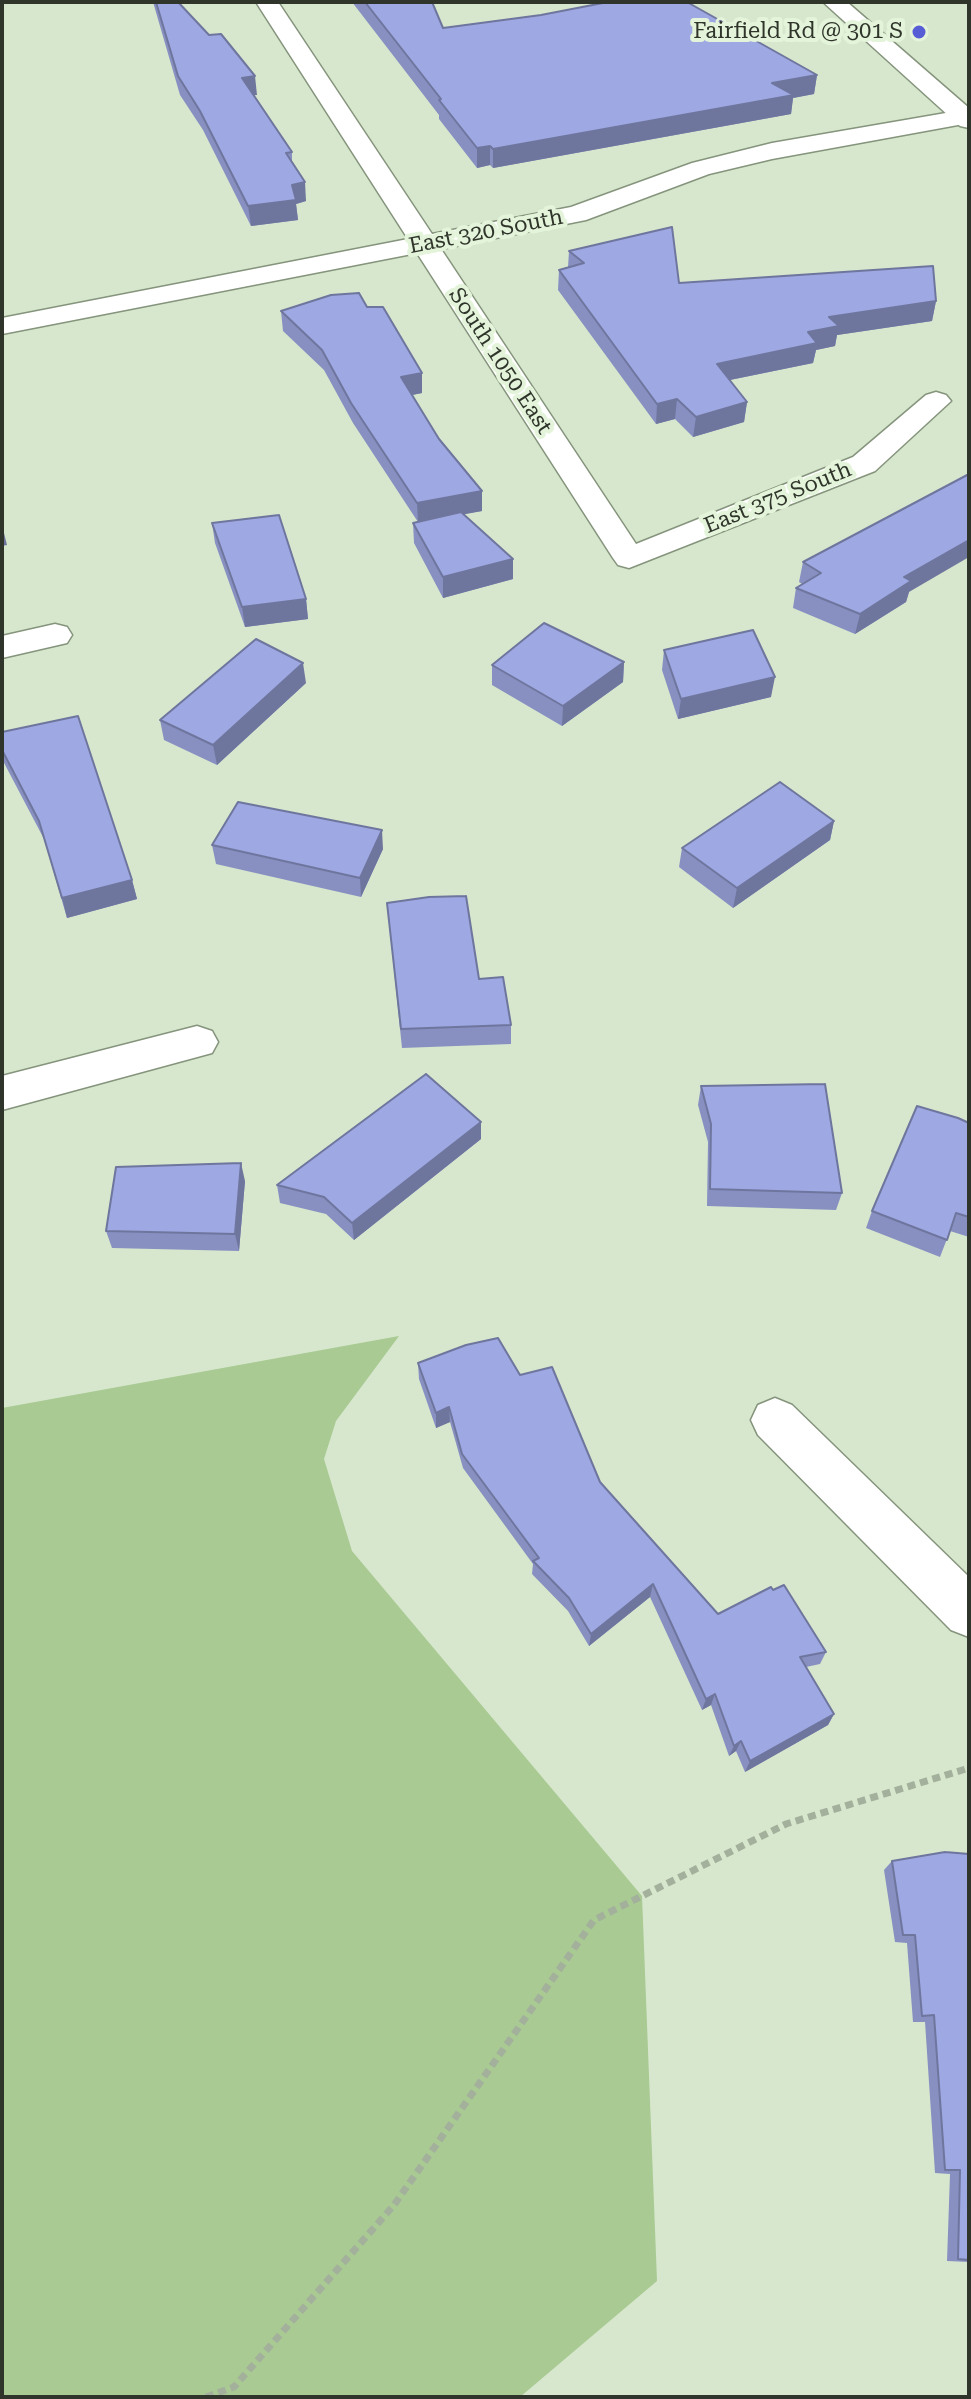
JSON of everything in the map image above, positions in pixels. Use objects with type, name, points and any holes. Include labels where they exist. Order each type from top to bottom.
[{"type":"street","name":"South 1050 East","points":[[267,2],[424,244],[630,572]]},
{"type":"street","points":[[834,2],[967,118]]},
{"type":"street","name":"East 320 South","points":[[2,326],[577,214],[701,168],[772,151],[967,118]]},
{"type":"street","name":"East 375 South","points":[[630,572],[864,464],[936,401]]},
{"type":"street","points":[[2,647],[55,635]]},
{"type":"street","points":[[2,1093],[197,1042]]},
{"type":"street","points":[[775,1420],[969,1612]]},
{"type":"path","points":[[206,2397],[234,2387],[394,2205],[594,1920],[786,1824],[969,1768]]},
{"type":"green space","points":[[399,1336],[336,1421],[324,1459],[352,1551],[642,1896],[657,2281],[520,2397],[2,2397],[2,1408]]},
{"type":"building","points":[[156,2],[178,2],[209,35],[221,34],[255,76],[242,78],[292,152],[286,153],[305,182],[292,185],[296,200],[248,206],[200,111],[178,76]]},
{"type":"building","points":[[365,2],[432,2],[443,28],[541,15],[608,2],[687,2],[817,75],[772,83],[794,95],[493,149],[490,146],[477,148]]},
{"type":"building","points":[[672,227],[679,283],[933,266],[936,301],[829,317],[839,326],[808,332],[817,343],[717,364],[747,402],[696,417],[677,399],[657,404],[559,270],[584,263],[569,251]]},
{"type":"building","points":[[359,293],[367,307],[383,307],[422,373],[401,377],[439,439],[482,491],[417,503],[351,403],[322,350],[281,311],[331,295]]},
{"type":"building","points":[[969,474],[969,540],[904,577],[911,581],[860,614],[796,588],[821,573],[803,562]]},
{"type":"building","points":[[461,512],[513,559],[443,577],[413,523]]},
{"type":"building","points":[[279,515],[306,599],[242,607],[212,523]]},
{"type":"building","points":[[544,623],[624,662],[563,706],[492,665]]},
{"type":"building","points":[[753,630],[775,677],[681,699],[664,650]]},
{"type":"building","points":[[256,639],[303,663],[213,745],[160,720]]},
{"type":"building","points":[[78,716],[132,880],[62,898],[39,821],[2,750],[2,732]]},
{"type":"building","points":[[780,782],[834,821],[737,888],[682,848]]},
{"type":"building","points":[[238,802],[382,830],[360,878],[212,845]]},
{"type":"building","points":[[466,896],[479,979],[503,977],[511,1025],[401,1029],[387,903]]},
{"type":"building","points":[[426,1074],[481,1122],[352,1223],[324,1197],[277,1185]]},
{"type":"building","points":[[825,1084],[842,1193],[710,1189],[711,1124],[701,1086]]},
{"type":"building","points":[[917,1106],[969,1123],[969,1217],[956,1213],[947,1240],[872,1211]]},
{"type":"building","points":[[241,1163],[235,1234],[106,1231],[116,1167]]},
{"type":"building","points":[[498,1338],[520,1375],[552,1367],[600,1482],[718,1614],[771,1587],[773,1590],[784,1585],[826,1652],[800,1657],[834,1714],[750,1761],[741,1741],[734,1746],[715,1694],[706,1699],[653,1584],[591,1634],[569,1598],[533,1561],[539,1558],[462,1454],[449,1407],[436,1413],[418,1363],[466,1345]]},
{"type":"building","points":[[945,1852],[969,1854],[969,2260],[958,2259],[960,2170],[945,2170],[934,2015],[922,2016],[915,1935],[903,1935],[892,1861]]},
{"type":"place","name":"Fairfield Rd @ 301 S","points":[[919,32]]}]
